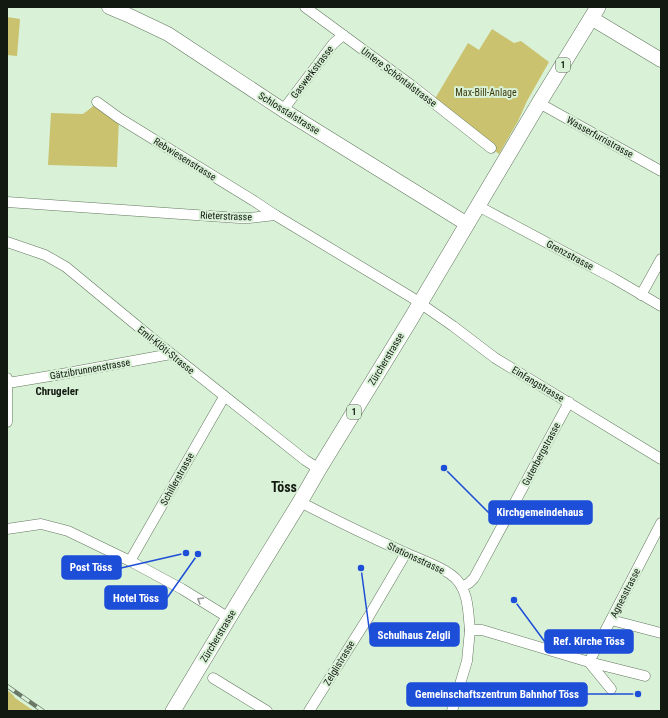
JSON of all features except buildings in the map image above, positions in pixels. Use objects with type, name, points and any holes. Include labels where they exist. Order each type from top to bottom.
[{"type":"main road","name":"Schlosstalstrasse","points":[[109,7],[168,34],[283,110],[467,224]]},
{"type":"main road","points":[[595,13],[661,60]]},
{"type":"main road","name":"Zürcherstrasse","points":[[173,711],[223,614],[300,502],[539,103],[595,13]]},
{"type":"street","name":"Untere Schöntalstrasse","points":[[305,7],[411,85],[491,148]]},
{"type":"street","name":"Gaswerkstrasse","points":[[283,110],[333,44],[343,35]]},
{"type":"street","name":"Rebwiesenstrasse","points":[[96,102],[119,118],[275,215]]},
{"type":"street","name":"Wasserfurristrasse","points":[[539,103],[661,171]]},
{"type":"street","name":"Rieterstrasse","points":[[7,202],[239,218],[275,215]]},
{"type":"street","name":"Grenzstrasse","points":[[478,206],[613,278],[661,306]]},
{"type":"street","points":[[275,215],[420,304]]},
{"type":"street","name":"Emil-Klöti-Strasse","points":[[7,242],[45,255],[66,267],[224,397],[305,460],[319,469]]},
{"type":"street","points":[[641,295],[661,259]]},
{"type":"street","name":"Einfangstrasse","points":[[420,304],[453,326],[495,358],[661,459]]},
{"type":"street","name":"Gätzibrunnenstrasse","points":[[7,380],[62,374],[171,354]]},
{"type":"street","points":[[7,380],[7,422]]},
{"type":"street","name":"Schillerstrasse","points":[[130,561],[224,397]]},
{"type":"street","name":"Gutenbergstrasse","points":[[462,587],[474,578],[569,402]]},
{"type":"street","name":"Stationsstrasse","points":[[300,502],[406,554],[445,571],[456,579],[462,587],[468,606],[470,630],[467,661],[452,711]]},
{"type":"street","name":"Agnesstrasse","points":[[589,662],[611,620],[657,543],[661,523]]},
{"type":"street","points":[[7,529],[41,524],[68,531],[130,561],[182,589],[223,614]]},
{"type":"street","name":"Zelglistrasse","points":[[310,711],[406,554]]},
{"type":"street","points":[[611,620],[661,632]]},
{"type":"street","points":[[470,630],[482,630],[589,662],[645,676]]},
{"type":"street","points":[[589,662],[611,689]]},
{"type":"street","points":[[213,678],[267,711]]},
{"type":"green space","points":[[7,17],[20,19],[17,56],[7,55]]},
{"type":"green space","name":"Max-Bill-Anlage","points":[[492,29],[514,43],[521,41],[549,62],[499,154],[433,102],[468,43],[479,50]]},
{"type":"green space","points":[[97,102],[119,118],[117,167],[48,165],[51,113],[83,114]]},
{"type":"green space","points":[[7,690],[15,698],[34,711],[7,711]]},
{"type":"railway","points":[[7,686],[43,711]]},
{"type":"place","name":"Kirchgemeindehaus","points":[[444,468]]},
{"type":"place","name":"Post Töss","points":[[186,553]]},
{"type":"place","name":"Hotel Töss","points":[[198,554]]},
{"type":"place","name":"Schulhaus Zelgli","points":[[361,568]]},
{"type":"place","name":"Ref. Kirche Töss","points":[[514,600]]},
{"type":"place","name":"Gemeinschaftszentrum Bahnhof Töss","points":[[638,694]]},
{"type":"district","name":"Chrugeler","points":[[57,391]]},
{"type":"district","name":"Töss","points":[[284,487]]}]
